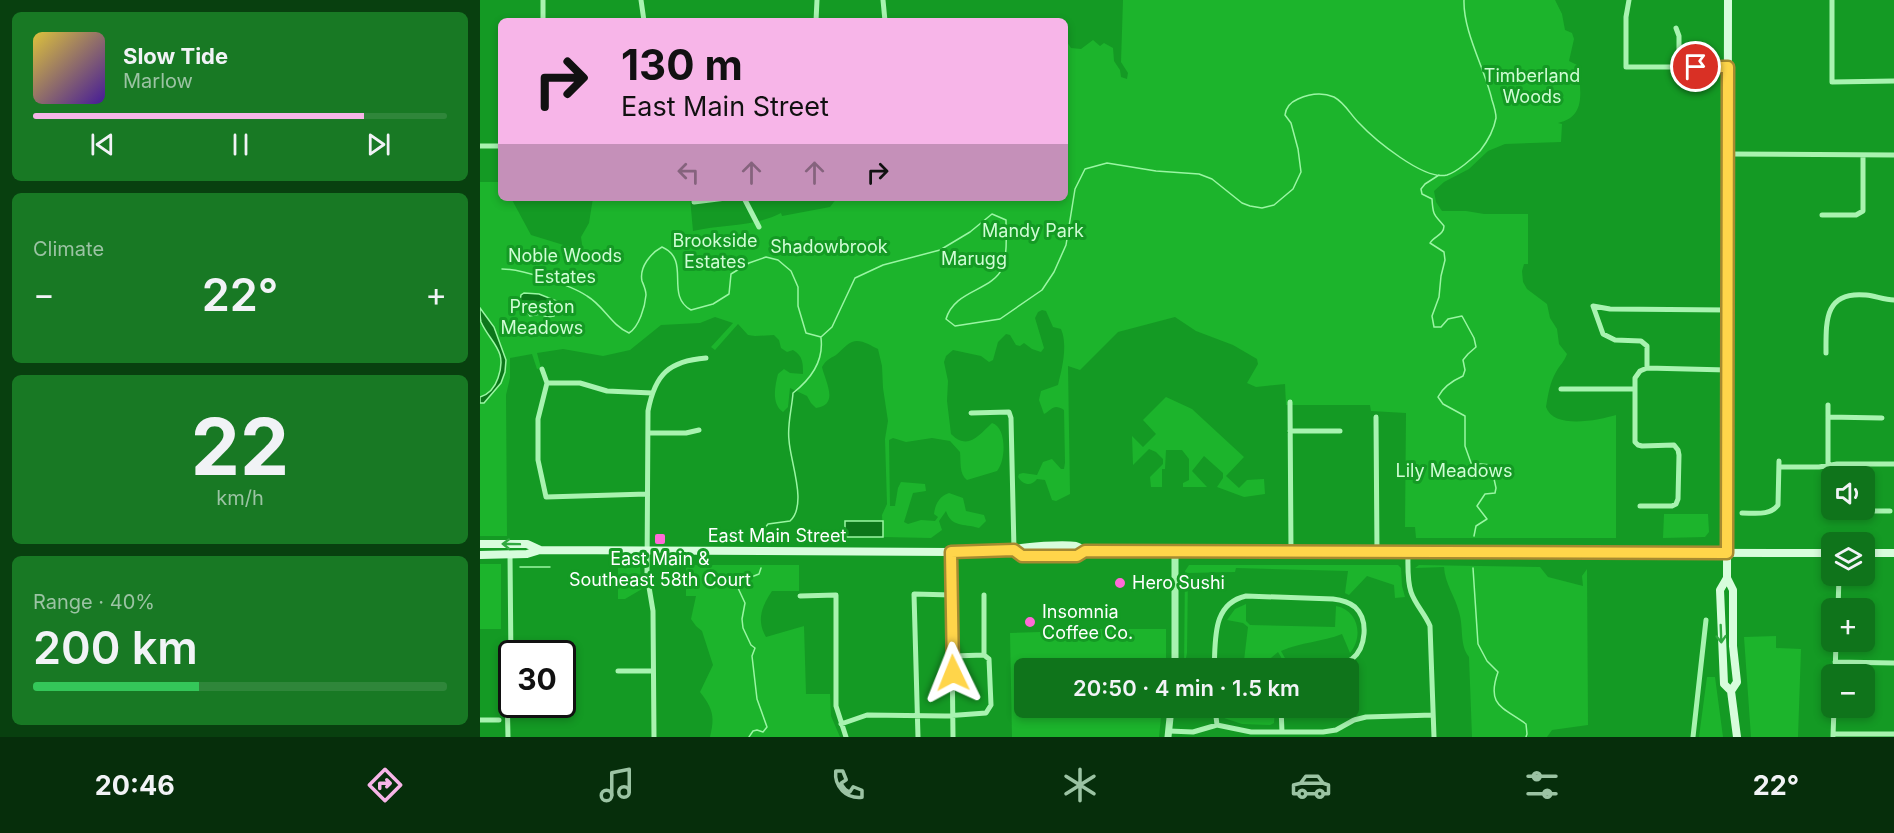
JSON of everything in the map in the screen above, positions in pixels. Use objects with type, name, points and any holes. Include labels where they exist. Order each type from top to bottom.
[{"type":"main road","points":[[1728,0],[1727,578],[1733,590],[1733,646],[1737,682],[1731,691]]},
{"type":"main road","name":"East Main Street","points":[[480,544],[527,544],[540,550]]},
{"type":"main road","name":"East Main Street","points":[[480,555],[527,554],[540,550],[951,552],[1014,550],[1022,556],[1077,556],[1085,551],[1821,553]]},
{"type":"main road","points":[[1875,553],[1894,553]]},
{"type":"main road","points":[[1727,578],[1720,590],[1721,646],[1724,684],[1731,691],[1737,737]]},
{"type":"street","points":[[543,0],[543,18]]},
{"type":"street","points":[[641,0],[643,18]]},
{"type":"street","points":[[816,18],[817,0]]},
{"type":"street","points":[[883,0],[885,18]]},
{"type":"street","points":[[1629,0],[1625,21],[1626,67],[1728,67]]},
{"type":"street","points":[[1832,0],[1832,81],[1894,81]]},
{"type":"street","points":[[1676,28],[1679,67]]},
{"type":"street","points":[[480,146],[498,146]]},
{"type":"street","points":[[1728,154],[1894,155]]},
{"type":"street","points":[[1822,215],[1863,212],[1863,155]]},
{"type":"street","points":[[694,202],[702,201]]},
{"type":"street","points":[[746,201],[759,227]]},
{"type":"street","points":[[1826,353],[1826,323],[1830,310],[1843,297],[1866,295],[1894,300]]},
{"type":"street","points":[[1647,368],[1647,346],[1641,341],[1615,340],[1603,333],[1593,306],[1610,309],[1728,310]]},
{"type":"street","points":[[654,737],[653,611],[647,581],[648,411],[652,393],[668,369],[678,363],[706,358]]},
{"type":"street","points":[[1640,506],[1676,504],[1678,499],[1678,450],[1674,446],[1638,445],[1635,442],[1635,378],[1640,371],[1647,368],[1727,370]]},
{"type":"street","points":[[542,369],[547,383],[538,419],[539,467],[546,497],[647,494]]},
{"type":"street","points":[[547,383],[580,383],[607,392],[652,393]]},
{"type":"street","points":[[1561,389],[1635,389]]},
{"type":"street","points":[[1290,402],[1291,552]]},
{"type":"street","points":[[1828,405],[1828,511],[1890,511]]},
{"type":"street","points":[[971,413],[1009,412],[1013,430],[1014,550]]},
{"type":"street","points":[[1376,417],[1377,553]]},
{"type":"street","points":[[1828,417],[1882,418]]},
{"type":"street","points":[[648,433],[686,433],[699,430]]},
{"type":"street","points":[[1290,431],[1340,431]]},
{"type":"street","points":[[1742,513],[1768,513],[1775,510],[1778,505],[1779,464],[1894,464]]},
{"type":"street","points":[[951,552],[953,737]]},
{"type":"street","points":[[1175,552],[1175,658]]},
{"type":"street","points":[[1408,553],[1409,584],[1412,594],[1425,613],[1430,626],[1434,737]]},
{"type":"street","points":[[510,554],[511,640]]},
{"type":"street","points":[[918,737],[914,594],[952,595]]},
{"type":"street","points":[[800,596],[836,595],[836,706],[846,737]]},
{"type":"street","points":[[984,595],[984,655]]},
{"type":"street","points":[[1215,658],[1220,614],[1228,603],[1246,596],[1345,601],[1356,608],[1363,617],[1363,642],[1353,658]]},
{"type":"street","points":[[1693,737],[1706,620]]},
{"type":"street","points":[[1836,652],[1835,662],[1894,663]]},
{"type":"street","points":[[841,724],[867,716],[986,713],[990,708],[991,664],[989,658],[984,655],[953,656]]},
{"type":"street","points":[[618,671],[653,671]]},
{"type":"street","points":[[1170,718],[1169,734],[1193,732],[1216,725],[1251,732],[1323,732],[1336,730],[1354,720],[1366,717],[1433,715]]},
{"type":"street","points":[[508,718],[508,737]]},
{"type":"street","points":[[1216,718],[1216,725]]},
{"type":"street","points":[[1281,718],[1282,732]]},
{"type":"street","points":[[1834,718],[1833,735],[1894,734]]},
{"type":"street","points":[[480,720],[499,720]]},
{"type":"green space","points":[[1123,0],[1555,0],[1562,14],[1565,30],[1572,33],[1574,39],[1569,61],[1579,66],[1580,84],[1578,108],[1568,120],[1558,123],[1562,124],[1561,142],[1505,144],[1488,151],[1469,169],[1444,182],[1434,191],[1436,202],[1442,211],[1528,214],[1528,264],[1524,264],[1522,271],[1523,282],[1527,289],[1547,304],[1550,318],[1557,329],[1559,344],[1567,354],[1552,380],[1546,407],[1558,419],[1567,421],[1588,421],[1616,415],[1616,538],[1416,538],[1415,527],[1405,527],[1406,413],[1371,411],[1370,405],[1286,405],[1285,384],[1256,387],[1247,383],[1258,364],[1257,359],[1233,345],[1196,331],[1175,317],[1118,332],[1080,370],[1068,366],[1070,494],[1056,501],[1052,500],[1045,480],[1037,479],[1027,484],[1018,477],[1023,473],[1037,475],[1043,462],[1052,459],[1061,469],[1064,469],[1065,463],[1064,410],[1055,407],[1044,414],[1039,400],[1041,391],[1058,385],[1064,357],[1063,335],[1061,329],[1053,327],[1046,311],[1042,310],[1035,318],[1044,348],[1041,352],[1024,343],[1020,346],[1016,345],[1010,335],[1006,334],[998,342],[993,360],[989,362],[981,356],[953,350],[946,356],[944,362],[948,381],[947,401],[951,434],[957,439],[968,441],[978,436],[992,423],[997,426],[1003,437],[1003,452],[997,471],[967,480],[962,471],[960,452],[950,441],[932,438],[906,442],[893,438],[889,440],[890,506],[895,506],[901,482],[925,484],[926,491],[913,493],[904,522],[908,524],[921,520],[935,521],[938,517],[934,514],[937,504],[943,496],[949,493],[963,498],[966,511],[984,515],[986,521],[979,528],[955,523],[946,511],[939,521],[942,530],[931,538],[883,537],[882,515],[887,504],[885,439],[888,421],[878,349],[862,342],[851,342],[826,361],[822,367],[829,392],[827,402],[816,408],[807,396],[790,388],[788,407],[783,412],[775,400],[778,374],[784,369],[790,373],[803,374],[801,357],[793,350],[787,352],[781,348],[779,340],[774,335],[748,335],[738,324],[715,350],[711,347],[733,323],[715,317],[700,323],[661,325],[630,350],[603,356],[563,349],[537,353],[541,368],[537,369],[532,354],[510,358],[510,378],[506,395],[507,536],[480,536],[480,182],[498,182],[498,201],[513,201],[531,235],[583,251],[581,237],[589,223],[593,201],[690,201],[693,231],[760,221],[781,213],[782,216],[830,207],[835,201],[1068,201],[1068,44],[1071,48],[1081,49],[1093,40],[1100,46],[1104,43],[1113,48],[1114,61],[1120,70],[1121,77],[1127,79],[1128,73],[1121,62]]},
{"type":"green space","points":[[1166,397],[1192,409],[1244,457],[1226,476],[1239,488],[1247,480],[1264,479],[1265,494],[1244,497],[1217,487],[1223,478],[1223,473],[1204,456],[1192,471],[1207,487],[1183,487],[1183,483],[1189,480],[1189,459],[1182,450],[1166,450],[1165,469],[1162,469],[1162,487],[1151,487],[1150,477],[1163,464],[1163,459],[1149,449],[1133,465],[1132,436],[1143,447],[1156,434],[1143,420]]},
{"type":"green space","points":[[1664,514],[1708,514],[1709,532],[1705,537],[1663,538]]},
{"type":"green space","points":[[480,564],[501,564],[501,629],[480,629]]},
{"type":"green space","points":[[618,564],[636,564],[640,567],[642,589],[625,599],[618,599]]},
{"type":"green space","points":[[686,565],[799,565],[799,591],[772,591],[763,608],[761,625],[766,637],[804,626],[806,694],[830,694],[831,716],[840,737],[710,737],[712,713],[700,692],[713,665],[702,631],[691,619],[696,596],[686,596]]},
{"type":"green space","points":[[1189,565],[1398,565],[1401,568],[1405,597],[1395,598],[1394,585],[1367,576],[1349,595],[1345,593],[1348,571],[1236,568],[1235,572],[1188,573],[1187,653],[1184,658],[1185,571]]},
{"type":"green space","points":[[1419,565],[1540,567],[1548,577],[1583,586],[1582,576],[1587,569],[1588,725],[1552,730],[1547,737],[1472,737],[1469,657],[1464,647],[1457,606],[1446,579],[1444,567],[1415,568]]},
{"type":"green space","points":[[1246,604],[1246,621],[1250,625],[1335,627],[1336,606],[1343,608],[1354,618],[1358,632],[1357,639],[1350,653],[1342,634],[1281,651],[1285,658],[1282,658],[1278,652],[1271,658],[1244,658],[1248,627],[1243,623],[1227,620],[1235,609]]},
{"type":"green space","points":[[1050,629],[1166,629],[1166,658],[1014,658],[1014,718],[1161,718],[1159,737],[1012,737],[1010,633],[1040,632]]},
{"type":"green space","points":[[1776,636],[1776,648],[1801,649],[1798,737],[1751,737],[1744,637]]},
{"type":"green space","points":[[1707,677],[1715,677],[1723,737],[1699,737]]},
{"type":"green space","points":[[1224,718],[1274,718],[1274,723],[1270,725],[1242,724]]},
{"type":"shaded area","points":[[524,293],[539,294],[562,303],[556,307],[554,316],[547,317],[540,314],[530,316],[520,300]]},
{"type":"shaded area","points":[[480,308],[494,327],[506,360],[501,383],[484,403],[480,403],[480,397],[489,392],[495,384],[501,361],[497,348],[481,322]]},
{"type":"shaded area","points":[[845,521],[883,521],[883,537],[845,537]]},
{"type":"waterway","points":[[821,337],[832,327],[855,278],[883,265],[940,250],[970,232],[992,214],[1006,220],[1006,250],[1003,267],[991,281],[957,302],[946,319],[955,326],[1000,319],[1042,290],[1054,272],[1066,245],[1075,189],[1085,169],[1107,163],[1156,171],[1199,174],[1212,179],[1242,203],[1262,208],[1274,205],[1293,189],[1301,172],[1298,149],[1291,123],[1285,115],[1286,109],[1291,103],[1307,96],[1320,94],[1338,99],[1366,130],[1400,157],[1426,172],[1437,175],[1451,173],[1480,151],[1494,127],[1496,118],[1489,88],[1467,25],[1464,0]]},
{"type":"waterway","points":[[1439,175],[1421,189],[1422,194],[1432,199],[1435,214],[1444,226],[1430,243],[1444,252],[1445,260],[1439,297],[1432,316],[1434,327],[1441,327],[1448,319],[1462,316],[1474,338],[1476,347],[1463,360],[1465,370],[1463,376],[1449,384],[1438,397],[1443,404],[1465,416],[1465,446],[1471,463],[1491,465],[1496,488],[1495,493],[1485,494],[1477,506],[1487,519],[1476,526],[1474,536]]},
{"type":"waterway","points":[[502,269],[533,275],[580,292],[593,300],[617,325],[629,333],[639,322],[644,305],[646,293],[642,271],[650,257],[662,247],[671,253],[675,260],[679,296],[683,304],[691,310],[713,304],[729,294],[731,274],[749,263],[766,257],[778,260],[791,271],[798,287],[798,306],[806,333],[821,337]]},
{"type":"waterway","points":[[764,529],[768,524],[790,521],[798,505],[797,482],[790,449],[789,422],[793,393],[815,369],[820,355],[821,338]]},
{"type":"waterway","points":[[520,567],[550,567]]},
{"type":"waterway","points":[[749,737],[753,731],[763,732],[767,727],[757,699],[752,656],[755,648],[751,645],[743,628],[745,603],[738,588],[741,581],[759,574],[761,568]]},
{"type":"waterway","points":[[1473,568],[1478,644],[1487,661],[1498,672],[1494,692],[1496,699],[1504,709],[1526,724],[1526,737]]},
{"type":"place","name":"East Main & Southeast 58th Court","points":[[660,539]]},
{"type":"place","name":"Hero Sushi","points":[[1120,583]]},
{"type":"place","name":"Insomnia Coffee Co.","points":[[1030,622]]},
{"type":"route","points":[[953,673],[951,552],[1014,550],[1022,556],[1077,556],[1085,551],[1727,553],[1728,67],[1696,67]]},
{"type":"park label","name":"Timberland Woods","points":[[1532,86]]},
{"type":"park label","name":"Mandy Park","points":[[1033,231]]},
{"type":"park label","name":"Shadowbrook","points":[[829,247]]},
{"type":"park label","name":"Brookside Estates","points":[[715,251]]},
{"type":"park label","name":"Marugg","points":[[974,259]]},
{"type":"park label","name":"Noble Woods Estates","points":[[565,266]]},
{"type":"park label","name":"Preston Meadows","points":[[542,317]]},
{"type":"park label","name":"Lily Meadows","points":[[1454,471]]}]
